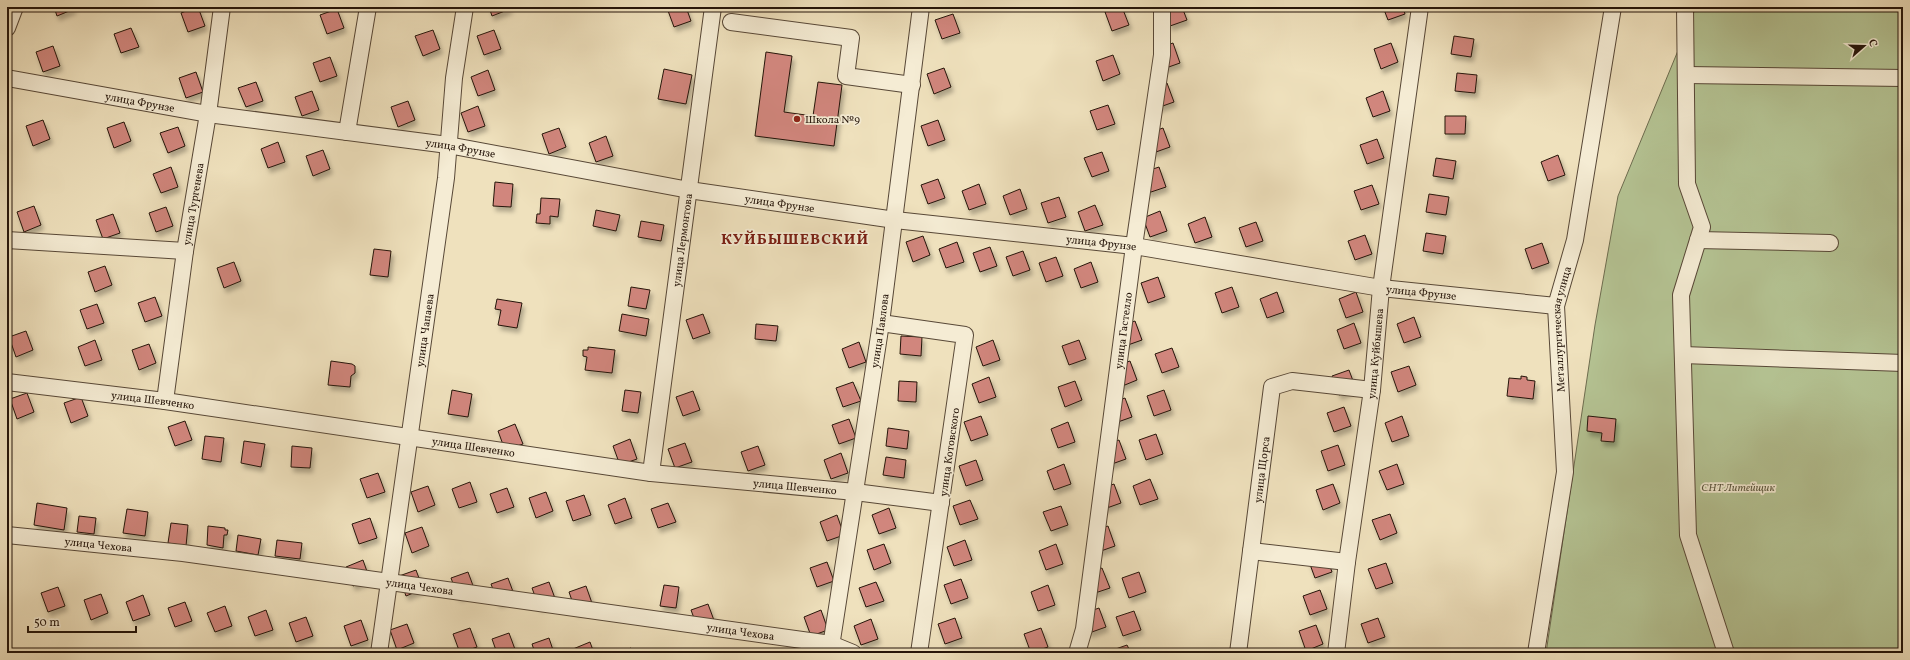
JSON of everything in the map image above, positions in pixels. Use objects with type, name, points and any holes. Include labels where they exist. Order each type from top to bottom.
[{"type":"street","points":[[7,28],[15,7]]},
{"type":"street","name":"улица Тургенева","points":[[165,401],[185,251],[208,114],[222,7]]},
{"type":"street","points":[[347,132],[368,7]]},
{"type":"street","name":"улица Чапаева","points":[[380,653],[446,178],[454,78],[465,7]]},
{"type":"street","name":"улица Лермонтова","points":[[651,473],[713,7]]},
{"type":"street","name":"улица Павлова","points":[[831,648],[880,323],[921,7]]},
{"type":"street","name":"улица Гастелло","points":[[1077,653],[1084,629],[1134,246],[1162,55],[1162,7]]},
{"type":"street","name":"улица Куйбышева","points":[[1336,653],[1347,562],[1372,390],[1381,288],[1420,7]]},
{"type":"street","name":"Металлургическая улица","points":[[1536,653],[1565,472],[1556,306],[1575,240],[1613,7]]},
{"type":"street","points":[[1685,7],[1687,184],[1702,227],[1681,295],[1688,535],[1726,653]]},
{"type":"street","points":[[731,22],[851,38],[846,76],[912,85]]},
{"type":"street","points":[[1686,75],[1903,78]]},
{"type":"street","name":"улица Фрунзе","points":[[7,78],[208,114],[448,145],[689,190],[894,220],[1134,246],[1381,288],[1556,306]]},
{"type":"street","points":[[7,240],[185,251]]},
{"type":"street","points":[[1698,240],[1830,243]]},
{"type":"street","name":"улица Котовского","points":[[880,323],[965,335],[919,653]]},
{"type":"street","points":[[1683,355],[1903,363]]},
{"type":"street","name":"улица Щорса","points":[[1238,653],[1272,388],[1292,381],[1372,390]]},
{"type":"street","name":"улица Шевченко","points":[[7,382],[165,401],[651,473],[855,492],[941,503]]},
{"type":"street","name":"улица Чехова","points":[[7,535],[182,553],[389,582],[831,648]]},
{"type":"street","points":[[1251,551],[1347,562]]},
{"type":"street","points":[[831,648],[853,653]]},
{"type":"green space","name":"СНТ Литейщик","points":[[1696,7],[1903,7],[1903,653],[1546,653],[1595,325],[1618,196]]},
{"type":"building","points":[[54,7],[73,7],[74,9],[57,16]]},
{"type":"building","points":[[198,7],[205,26],[188,32],[181,13]]},
{"type":"building","points":[[489,7],[509,7],[510,9],[492,16]]},
{"type":"building","points":[[686,7],[691,21],[674,27],[667,8]]},
{"type":"building","points":[[1122,7],[1129,25],[1112,31],[1105,12]]},
{"type":"building","points":[[1163,7],[1182,7],[1187,20],[1170,26]]},
{"type":"building","points":[[1383,7],[1403,7],[1405,14],[1388,20]]},
{"type":"building","points":[[337,9],[344,28],[327,34],[320,15]]},
{"type":"building","points":[[953,14],[960,33],[942,39],[935,20]]},
{"type":"building","points":[[131,28],[139,47],[121,53],[114,34]]},
{"type":"building","points":[[433,30],[440,49],[423,56],[415,36]]},
{"type":"building","points":[[494,30],[501,49],[484,55],[477,36]]},
{"type":"building","points":[[1454,36],[1474,39],[1471,57],[1451,54]]},
{"type":"building","points":[[1173,43],[1180,63],[1163,69],[1156,49]]},
{"type":"building","points":[[1391,43],[1398,62],[1381,69],[1374,49]]},
{"type":"building","points":[[53,46],[60,66],[43,72],[36,52]]},
{"type":"building","points":[[766,52],[792,56],[784,112],[813,116],[818,82],[842,85],[834,146],[755,136]]},
{"type":"building","points":[[1113,55],[1120,74],[1103,81],[1096,61]]},
{"type":"building","points":[[330,57],[337,76],[320,82],[313,63]]},
{"type":"building","points":[[944,68],[951,87],[934,94],[927,74]]},
{"type":"building","points":[[664,69],[692,75],[686,104],[658,99]]},
{"type":"building","points":[[488,70],[495,90],[478,96],[471,77]]},
{"type":"building","points":[[196,72],[203,92],[186,98],[179,78]]},
{"type":"building","points":[[1457,73],[1477,75],[1475,93],[1455,91]]},
{"type":"building","points":[[256,82],[263,101],[246,107],[238,88]]},
{"type":"building","points":[[1167,83],[1174,102],[1157,108],[1150,89]]},
{"type":"building","points":[[312,91],[319,110],[302,116],[295,97]]},
{"type":"building","points":[[1383,91],[1390,111],[1373,117],[1366,98]]},
{"type":"building","points":[[408,101],[415,120],[398,127],[391,107]]},
{"type":"building","points":[[1108,105],[1115,124],[1097,130],[1090,111]]},
{"type":"building","points":[[478,106],[485,126],[468,132],[461,113]]},
{"type":"building","points":[[1445,116],[1466,116],[1465,134],[1445,134]]},
{"type":"building","points":[[43,120],[50,139],[33,146],[26,126]]},
{"type":"building","points":[[938,120],[945,140],[928,146],[921,126]]},
{"type":"building","points":[[124,122],[131,141],[114,148],[107,128]]},
{"type":"building","points":[[178,127],[185,146],[168,153],[160,133]]},
{"type":"building","points":[[559,128],[566,147],[549,154],[542,134]]},
{"type":"building","points":[[1163,128],[1170,147],[1153,153],[1146,134]]},
{"type":"building","points":[[606,136],[613,156],[596,162],[589,143]]},
{"type":"building","points":[[1377,139],[1384,158],[1367,164],[1360,145]]},
{"type":"building","points":[[278,142],[285,162],[268,168],[261,149]]},
{"type":"building","points":[[323,150],[330,169],[313,176],[306,156]]},
{"type":"building","points":[[1102,152],[1109,171],[1092,177],[1084,158]]},
{"type":"building","points":[[1558,155],[1565,175],[1548,181],[1541,162]]},
{"type":"building","points":[[1436,158],[1456,161],[1453,179],[1433,176]]},
{"type":"building","points":[[171,167],[178,187],[161,193],[153,174]]},
{"type":"building","points":[[1159,167],[1166,187],[1148,193],[1141,173]]},
{"type":"building","points":[[938,179],[945,198],[928,204],[921,185]]},
{"type":"building","points":[[495,182],[513,184],[511,207],[493,206]]},
{"type":"building","points":[[979,184],[986,204],[969,210],[962,191]]},
{"type":"building","points":[[1372,185],[1379,204],[1361,210],[1354,191]]},
{"type":"building","points":[[1020,189],[1027,209],[1010,215],[1003,196]]},
{"type":"building","points":[[1429,194],[1449,197],[1446,215],[1426,212]]},
{"type":"building","points":[[1059,197],[1066,217],[1048,223],[1041,203]]},
{"type":"building","points":[[541,198],[560,199],[558,217],[550,216],[550,224],[536,223],[537,214],[540,214]]},
{"type":"building","points":[[1095,205],[1103,225],[1085,231],[1078,212]]},
{"type":"building","points":[[34,206],[41,225],[24,232],[17,212]]},
{"type":"building","points":[[166,207],[173,226],[156,232],[149,213]]},
{"type":"building","points":[[596,210],[620,215],[616,231],[593,226]]},
{"type":"building","points":[[1160,211],[1167,231],[1150,237],[1143,218]]},
{"type":"building","points":[[113,214],[120,233],[103,239],[96,220]]},
{"type":"building","points":[[1205,217],[1212,237],[1195,243],[1188,224]]},
{"type":"building","points":[[641,221],[664,225],[661,241],[638,237]]},
{"type":"building","points":[[1256,222],[1263,241],[1246,247],[1239,228]]},
{"type":"building","points":[[1426,233],[1446,236],[1443,254],[1423,251]]},
{"type":"building","points":[[1365,235],[1372,254],[1355,260],[1348,241]]},
{"type":"building","points":[[923,236],[930,255],[913,262],[906,242]]},
{"type":"building","points":[[957,242],[964,262],[946,268],[939,249]]},
{"type":"building","points":[[1542,243],[1549,263],[1532,269],[1525,249]]},
{"type":"building","points":[[990,247],[997,266],[980,272],[973,253]]},
{"type":"building","points":[[374,249],[391,251],[388,277],[370,275]]},
{"type":"building","points":[[1023,251],[1030,270],[1013,276],[1006,257]]},
{"type":"building","points":[[1056,257],[1063,276],[1046,282],[1039,263]]},
{"type":"building","points":[[234,262],[241,281],[224,288],[217,268]]},
{"type":"building","points":[[1091,262],[1098,282],[1081,288],[1074,269]]},
{"type":"building","points":[[105,266],[112,285],[95,292],[88,272]]},
{"type":"building","points":[[1158,277],[1165,297],[1148,303],[1141,283]]},
{"type":"building","points":[[631,287],[650,290],[646,309],[628,306]]},
{"type":"building","points":[[1232,287],[1239,307],[1222,313],[1215,293]]},
{"type":"building","points":[[1277,292],[1284,312],[1267,318],[1260,299]]},
{"type":"building","points":[[1356,292],[1363,312],[1346,318],[1339,299]]},
{"type":"building","points":[[155,297],[162,316],[145,322],[138,303]]},
{"type":"building","points":[[497,299],[522,303],[517,328],[498,325],[501,310],[495,309]]},
{"type":"building","points":[[97,304],[104,323],[87,329],[80,310]]},
{"type":"building","points":[[622,314],[649,319],[646,336],[619,331]]},
{"type":"building","points":[[703,314],[710,333],[693,339],[686,320]]},
{"type":"building","points":[[1414,317],[1421,337],[1404,343],[1397,324]]},
{"type":"building","points":[[1135,321],[1142,340],[1125,346],[1118,327]]},
{"type":"building","points":[[1354,323],[1361,343],[1344,349],[1337,330]]},
{"type":"building","points":[[756,324],[778,326],[776,341],[755,339]]},
{"type":"building","points":[[26,331],[33,350],[16,357],[9,337]]},
{"type":"building","points":[[901,336],[922,337],[921,356],[900,354]]},
{"type":"building","points":[[95,340],[102,360],[85,366],[78,347]]},
{"type":"building","points":[[993,340],[1000,360],[983,366],[976,347]]},
{"type":"building","points":[[1079,340],[1086,359],[1069,365],[1062,346]]},
{"type":"building","points":[[859,342],[866,362],[849,368],[842,349]]},
{"type":"building","points":[[149,344],[156,363],[139,370],[132,350]]},
{"type":"building","points":[[588,347],[615,350],[612,373],[585,370],[587,357],[583,356],[583,350],[588,350]]},
{"type":"building","points":[[1172,348],[1179,367],[1162,373],[1155,354]]},
{"type":"building","points":[[331,361],[352,364],[355,366],[355,373],[351,376],[350,387],[328,385]]},
{"type":"building","points":[[1130,361],[1137,380],[1120,387],[1112,367]]},
{"type":"building","points":[[1409,366],[1416,385],[1398,392],[1391,372]]},
{"type":"building","points":[[1349,370],[1356,389],[1339,395],[1332,376]]},
{"type":"building","points":[[1521,376],[1527,377],[1527,380],[1535,381],[1533,399],[1507,396],[1509,378],[1521,379]]},
{"type":"building","points":[[989,377],[996,397],[979,403],[972,384]]},
{"type":"building","points":[[899,381],[917,382],[916,402],[898,401]]},
{"type":"building","points":[[1075,381],[1082,400],[1065,407],[1058,387]]},
{"type":"building","points":[[853,382],[861,401],[843,407],[836,388]]},
{"type":"building","points":[[452,390],[472,394],[468,417],[448,414]]},
{"type":"building","points":[[625,390],[641,392],[638,413],[622,411]]},
{"type":"building","points":[[1164,390],[1171,410],[1154,416],[1147,396]]},
{"type":"building","points":[[693,391],[700,410],[683,416],[676,397]]},
{"type":"building","points":[[27,393],[34,412],[17,419],[10,399]]},
{"type":"building","points":[[81,397],[88,416],[71,423],[64,403]]},
{"type":"building","points":[[1125,398],[1132,417],[1115,423],[1108,404]]},
{"type":"building","points":[[1344,407],[1351,426],[1334,432],[1327,413]]},
{"type":"building","points":[[981,416],[988,435],[971,441],[964,422]]},
{"type":"building","points":[[1402,416],[1409,436],[1392,442],[1385,423]]},
{"type":"building","points":[[1588,416],[1616,419],[1614,442],[1601,441],[1602,433],[1587,431]]},
{"type":"building","points":[[849,419],[856,438],[839,444],[832,425]]},
{"type":"building","points":[[185,421],[192,440],[175,446],[168,427]]},
{"type":"building","points":[[1068,422],[1075,442],[1058,448],[1051,429]]},
{"type":"building","points":[[515,424],[523,444],[505,450],[498,431]]},
{"type":"building","points":[[888,428],[909,431],[907,449],[886,446]]},
{"type":"building","points":[[1156,434],[1163,454],[1146,460],[1139,440]]},
{"type":"building","points":[[205,436],[224,438],[221,462],[202,459]]},
{"type":"building","points":[[630,439],[637,459],[620,465],[613,446]]},
{"type":"building","points":[[1119,440],[1126,459],[1109,465],[1102,446]]},
{"type":"building","points":[[244,441],[265,444],[261,467],[241,463]]},
{"type":"building","points":[[685,443],[692,462],[675,468],[668,449]]},
{"type":"building","points":[[1338,445],[1345,465],[1328,471],[1321,451]]},
{"type":"building","points":[[292,446],[312,448],[310,468],[291,467]]},
{"type":"building","points":[[758,446],[765,465],[748,471],[741,452]]},
{"type":"building","points":[[841,453],[848,473],[831,479],[824,460]]},
{"type":"building","points":[[886,457],[906,460],[904,478],[883,475]]},
{"type":"building","points":[[976,460],[983,480],[966,486],[959,466]]},
{"type":"building","points":[[1064,464],[1071,484],[1054,490],[1047,471]]},
{"type":"building","points":[[1397,464],[1404,484],[1387,490],[1379,471]]},
{"type":"building","points":[[378,473],[385,492],[367,498],[360,479]]},
{"type":"building","points":[[1150,479],[1158,499],[1140,505],[1133,486]]},
{"type":"building","points":[[470,482],[477,502],[459,508],[452,489]]},
{"type":"building","points":[[1114,484],[1121,503],[1104,509],[1097,490]]},
{"type":"building","points":[[1333,484],[1340,503],[1323,510],[1316,490]]},
{"type":"building","points":[[428,486],[435,505],[418,512],[411,492]]},
{"type":"building","points":[[507,488],[514,507],[497,513],[490,494]]},
{"type":"building","points":[[546,492],[553,511],[536,518],[529,498]]},
{"type":"building","points":[[584,495],[591,515],[573,521],[566,501]]},
{"type":"building","points":[[625,498],[632,518],[615,524],[608,505]]},
{"type":"building","points":[[970,500],[978,519],[960,525],[953,506]]},
{"type":"building","points":[[37,503],[67,508],[64,530],[34,525]]},
{"type":"building","points":[[668,503],[676,522],[658,528],[651,509]]},
{"type":"building","points":[[1061,506],[1068,525],[1051,531],[1043,512]]},
{"type":"building","points":[[889,508],[896,528],[879,534],[872,515]]},
{"type":"building","points":[[127,509],[148,512],[145,536],[123,533]]},
{"type":"building","points":[[1390,514],[1397,533],[1380,540],[1372,520]]},
{"type":"building","points":[[837,515],[844,535],[827,541],[820,522]]},
{"type":"building","points":[[79,516],[96,518],[94,534],[77,532]]},
{"type":"building","points":[[370,518],[377,538],[359,544],[352,524]]},
{"type":"building","points":[[171,523],[188,525],[186,546],[168,543]]},
{"type":"building","points":[[208,526],[225,528],[225,530],[228,530],[227,535],[224,535],[223,548],[207,545]]},
{"type":"building","points":[[1108,526],[1115,546],[1098,552],[1091,532]]},
{"type":"building","points":[[422,527],[429,546],[412,553],[405,533]]},
{"type":"building","points":[[238,535],[261,539],[258,555],[236,551]]},
{"type":"building","points":[[277,540],[302,543],[300,559],[275,556]]},
{"type":"building","points":[[965,540],[972,560],[954,566],[947,547]]},
{"type":"building","points":[[884,544],[891,563],[874,570],[867,550]]},
{"type":"building","points":[[1056,544],[1063,564],[1046,570],[1039,551]]},
{"type":"building","points":[[1325,553],[1332,572],[1315,578],[1308,559]]},
{"type":"building","points":[[363,560],[370,580],[353,586],[346,567]]},
{"type":"building","points":[[827,562],[834,581],[817,587],[810,568]]},
{"type":"building","points":[[1386,563],[1393,583],[1376,589],[1368,569]]},
{"type":"building","points":[[1102,568],[1110,588],[1092,594],[1085,574]]},
{"type":"building","points":[[416,570],[423,589],[406,596],[399,576]]},
{"type":"building","points":[[468,572],[475,591],[458,597],[451,578]]},
{"type":"building","points":[[1139,572],[1146,592],[1129,598],[1122,578]]},
{"type":"building","points":[[508,578],[515,597],[498,603],[491,584]]},
{"type":"building","points":[[961,579],[968,598],[951,604],[944,585]]},
{"type":"building","points":[[549,582],[556,601],[539,607],[532,588]]},
{"type":"building","points":[[876,582],[884,601],[866,607],[859,588]]},
{"type":"building","points":[[664,585],[679,587],[676,608],[660,606]]},
{"type":"building","points":[[1048,585],[1055,605],[1038,611],[1031,592]]},
{"type":"building","points":[[586,586],[593,606],[576,612],[569,592]]},
{"type":"building","points":[[58,587],[65,606],[48,612],[41,593]]},
{"type":"building","points":[[1320,590],[1327,609],[1310,615],[1303,596]]},
{"type":"building","points":[[101,594],[108,613],[91,620],[84,600]]},
{"type":"building","points":[[143,595],[150,615],[133,621],[126,602]]},
{"type":"building","points":[[185,602],[192,621],[175,627],[168,608]]},
{"type":"building","points":[[708,604],[715,623],[698,629],[691,610]]},
{"type":"building","points":[[225,606],[232,626],[215,632],[207,613]]},
{"type":"building","points":[[1099,608],[1106,627],[1089,633],[1082,614]]},
{"type":"building","points":[[266,610],[273,630],[255,636],[248,617]]},
{"type":"building","points":[[821,610],[828,630],[811,636],[804,617]]},
{"type":"building","points":[[1134,611],[1141,630],[1123,636],[1116,617]]},
{"type":"building","points":[[306,617],[313,636],[296,642],[289,623]]},
{"type":"building","points":[[955,618],[962,638],[945,644],[938,624]]},
{"type":"building","points":[[1378,618],[1385,637],[1368,643],[1361,624]]},
{"type":"building","points":[[871,619],[878,639],[861,645],[854,626]]},
{"type":"building","points":[[361,620],[368,640],[351,646],[344,626]]},
{"type":"building","points":[[407,624],[414,643],[397,650],[390,630]]},
{"type":"building","points":[[1316,625],[1323,644],[1306,651],[1299,631]]},
{"type":"building","points":[[470,628],[477,647],[460,653],[453,634]]},
{"type":"building","points":[[1041,628],[1048,647],[1031,653],[1024,634]]},
{"type":"building","points":[[509,633],[516,652],[497,653],[492,639]]},
{"type":"building","points":[[549,638],[554,653],[535,653],[532,644]]},
{"type":"building","points":[[590,642],[594,653],[575,653],[573,649]]},
{"type":"building","points":[[1127,645],[1131,653],[1111,653],[1110,651]]},
{"type":"building","points":[[631,648],[633,653],[616,653]]},
{"type":"place","name":"Школа №9","points":[[797,119]]},
{"type":"district","name":"КУЙБЫШЕВСКИЙ","points":[[795,239]]}]
